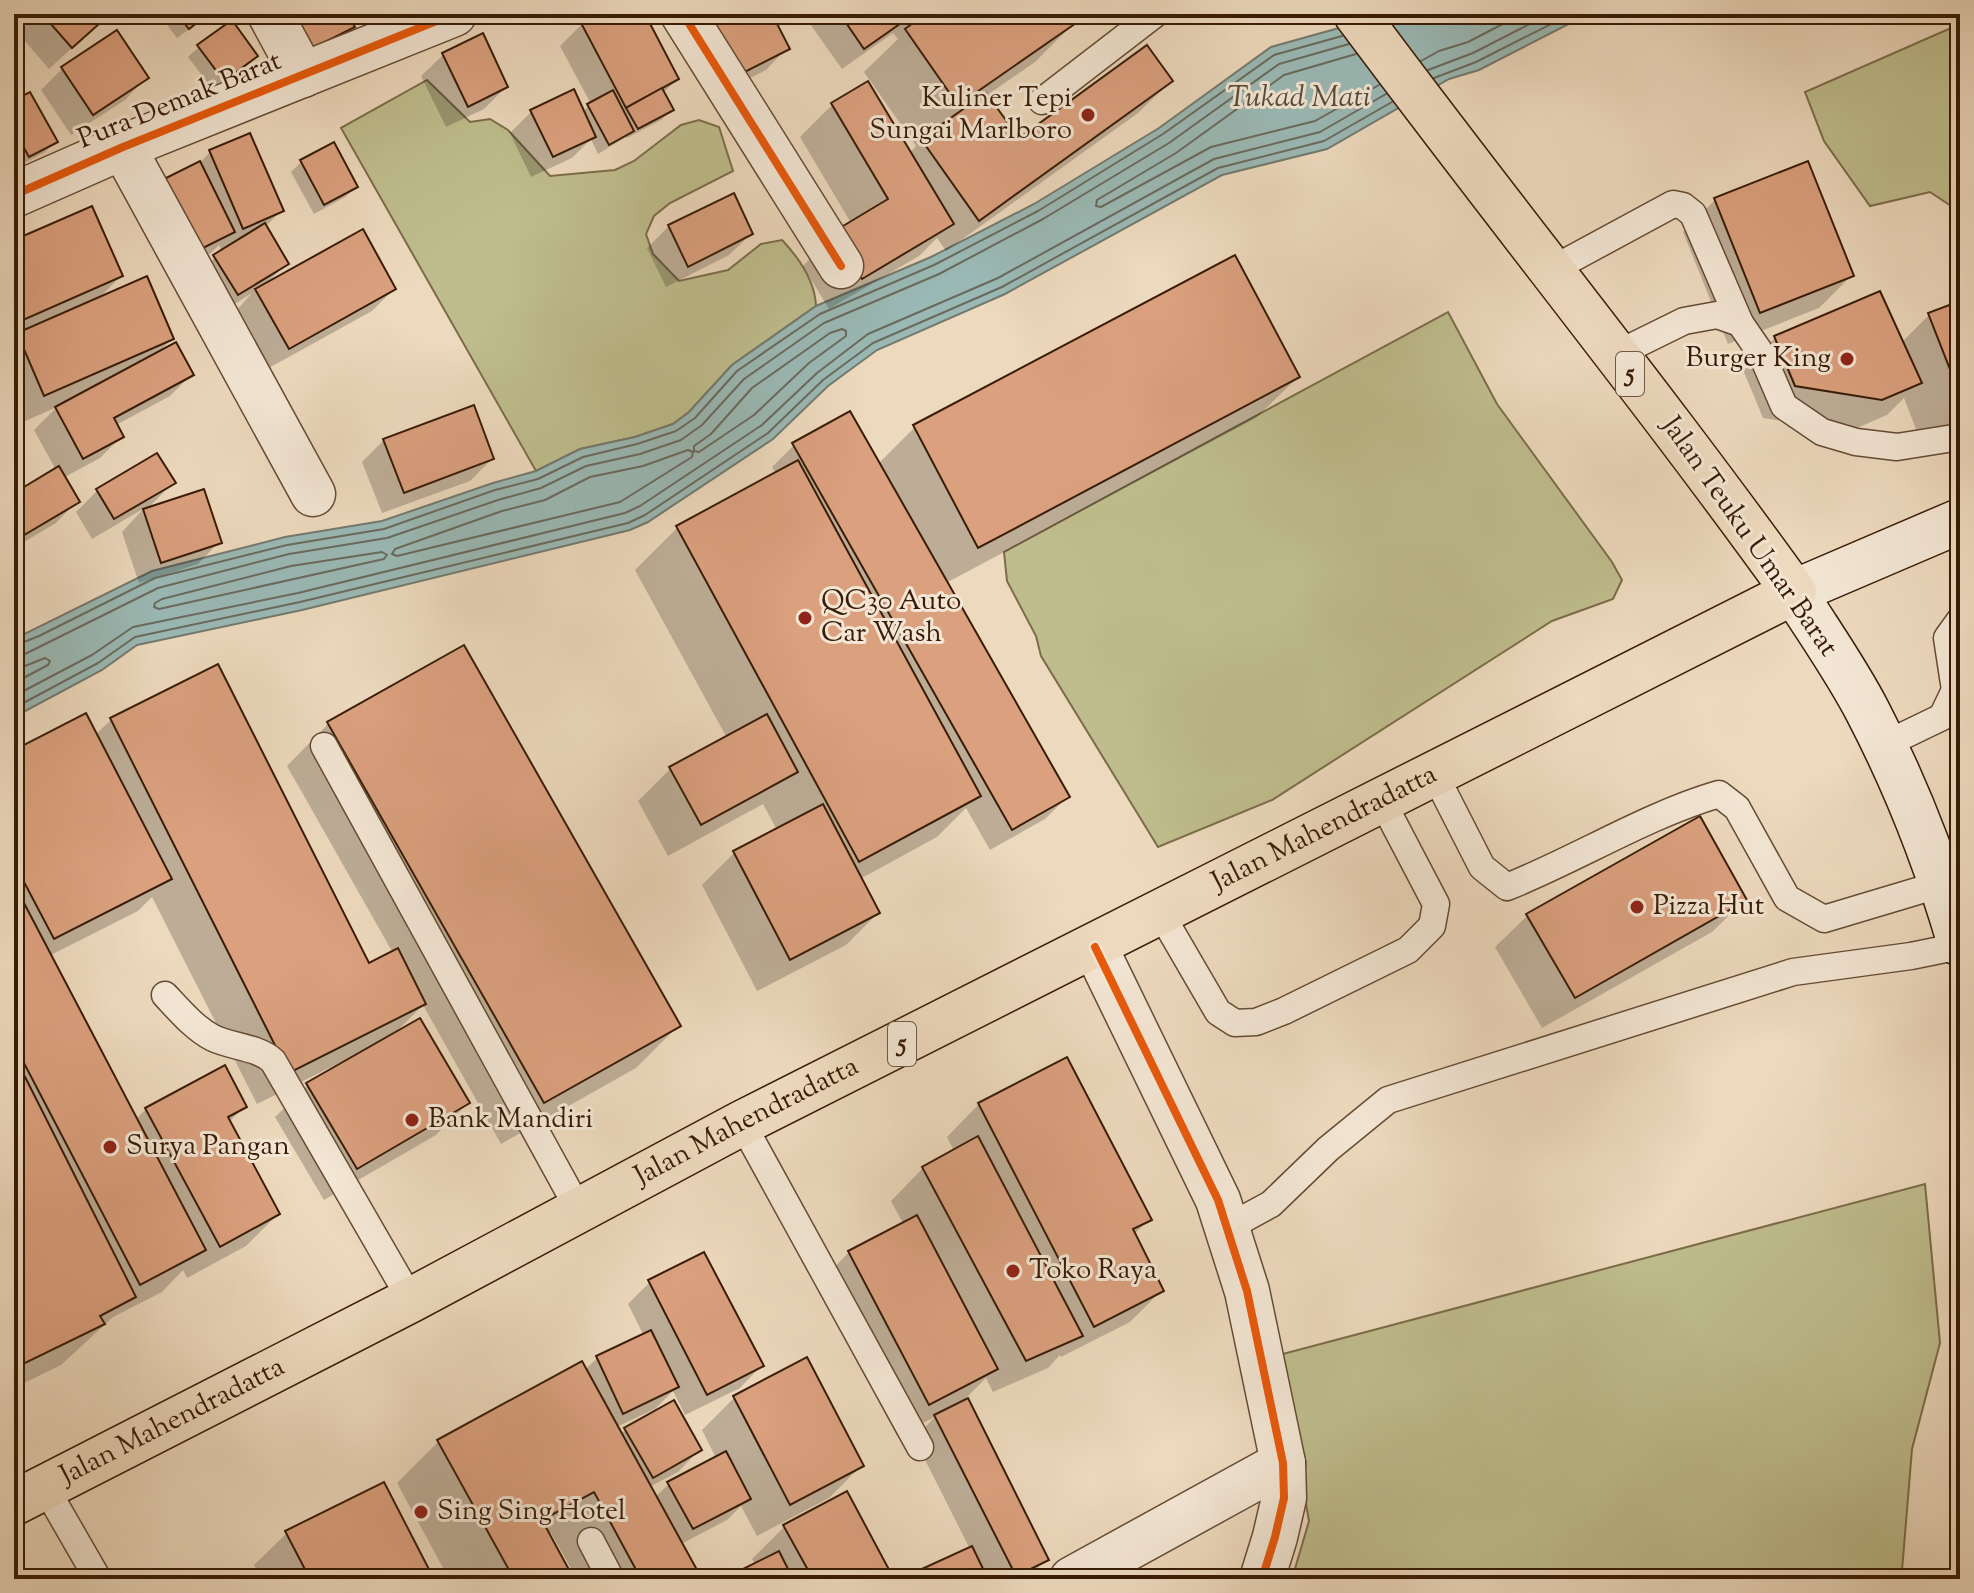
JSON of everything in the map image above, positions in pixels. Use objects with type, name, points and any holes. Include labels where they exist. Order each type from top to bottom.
[{"type":"highway","name":"Jalan Teuku Umar Barat","points":[[1356,14],[1462,158],[1703,465],[1794,592]]},
{"type":"highway","name":"Jalan Mahendradatta","points":[[29,1495],[411,1300],[742,1123],[1794,592]]},
{"type":"street","points":[[270,14],[303,75]]},
{"type":"street","name":"Pura Demak Barat","points":[[14,195],[123,147],[454,14]]},
{"type":"street","points":[[683,14],[841,266]]},
{"type":"street","points":[[123,147],[313,494]]},
{"type":"street","name":"Jalan Mahendradatta","points":[[1794,592],[1914,538],[1960,521]]},
{"type":"street","name":"Jalan Teuku Umar Barat","points":[[1794,592],[1867,709],[1950,882],[1960,945]]},
{"type":"street","points":[[1095,947],[1218,1200],[1247,1291],[1283,1463],[1284,1498],[1262,1579]]},
{"type":"street","points":[[1072,1579],[1131,1565],[1283,1463]]},
{"type":"lane","points":[[1042,101],[1155,14]]},
{"type":"lane","points":[[1551,270],[1673,204],[1683,206],[1693,214],[1740,323],[1762,355],[1784,406],[1822,432],[1856,442],[1897,447],[1960,437]]},
{"type":"lane","points":[[1615,355],[1684,321],[1717,315],[1740,323]]},
{"type":"lane","points":[[1884,745],[1942,717],[1955,690],[1947,638],[1960,620]]},
{"type":"lane","points":[[324,746],[579,1210]]},
{"type":"lane","points":[[1435,775],[1482,867],[1507,887],[1552,869],[1690,802],[1719,794],[1737,808],[1787,898],[1824,919],[1950,882]]},
{"type":"lane","points":[[1161,914],[1218,1012],[1235,1023],[1256,1022],[1284,1011],[1408,950],[1432,926],[1436,904],[1382,801]]},
{"type":"lane","points":[[1227,1228],[1271,1204],[1328,1149],[1388,1100],[1793,972],[1911,956],[1960,945]]},
{"type":"lane","points":[[165,995],[188,1020],[212,1037],[261,1053],[273,1061],[411,1300]]},
{"type":"lane","points":[[742,1123],[920,1447]]},
{"type":"lane","points":[[29,1495],[98,1579]]},
{"type":"lane","points":[[591,1541],[611,1579]]},
{"type":"shaded area","points":[[1960,24],[1960,212],[1930,192],[1870,206],[1824,141],[1805,92]]},
{"type":"shaded area","points":[[427,80],[470,122],[490,119],[508,130],[550,176],[615,170],[634,161],[681,125],[699,120],[719,127],[733,171],[670,203],[654,216],[646,234],[653,254],[679,281],[728,270],[761,244],[782,240],[805,270],[816,306],[732,365],[689,412],[673,424],[635,437],[580,449],[536,471],[341,128]]},
{"type":"shaded area","points":[[1448,312],[1497,404],[1612,562],[1622,580],[1613,599],[1552,621],[1272,800],[1158,847],[1041,656],[1036,636],[1007,581],[1004,552]]},
{"type":"shaded area","points":[[1925,1184],[1940,1343],[1912,1449],[1902,1571],[1849,1579],[1292,1579],[1309,1521],[1279,1355]]},
{"type":"water","name":"Tukad Mati","points":[[1389,14],[1588,14],[1479,70],[1449,79],[1327,149],[1222,175],[1005,294],[877,350],[828,386],[773,439],[648,522],[630,530],[302,610],[137,645],[102,670],[14,717],[14,639],[152,571],[285,537],[382,521],[536,471],[580,449],[635,437],[673,424],[689,412],[732,365],[816,306],[931,257],[1034,204],[1159,128],[1271,47]]},
{"type":"building","points":[[42,14],[107,14],[109,15],[72,48]]},
{"type":"building","points":[[177,14],[208,14],[189,29]]},
{"type":"building","points":[[288,14],[348,14],[355,27],[307,51]]},
{"type":"building","points":[[597,14],[645,14],[679,79],[626,108],[581,23]]},
{"type":"building","points":[[730,14],[772,14],[790,49],[731,79],[705,27]]},
{"type":"building","points":[[840,14],[914,14],[864,49]]},
{"type":"building","points":[[925,14],[1075,14],[1079,21],[958,105],[905,29]]},
{"type":"building","points":[[232,20],[258,56],[224,81],[197,45]]},
{"type":"building","points":[[117,30],[149,78],[93,115],[61,67]]},
{"type":"building","points":[[483,33],[508,87],[468,107],[442,53]]},
{"type":"building","name":"Kuliner Tepi Sungai Marlboro","points":[[1147,45],[1173,81],[979,221],[921,139],[986,93],[1019,138]]},
{"type":"building","points":[[868,81],[954,224],[862,279],[833,232],[888,199],[831,103]]},
{"type":"building","points":[[662,88],[674,110],[638,129],[626,108]]},
{"type":"building","points":[[574,89],[596,137],[553,157],[530,110]]},
{"type":"building","points":[[613,90],[634,131],[609,145],[587,104]]},
{"type":"building","points":[[30,92],[58,142],[29,157],[14,130],[14,100]]},
{"type":"building","points":[[250,133],[284,211],[243,229],[209,150]]},
{"type":"building","points":[[334,142],[358,187],[324,205],[300,160]]},
{"type":"building","points":[[200,161],[235,232],[191,254],[156,183]]},
{"type":"building","points":[[1808,161],[1854,276],[1760,313],[1714,198]]},
{"type":"building","points":[[734,193],[753,234],[688,267],[668,225]]},
{"type":"building","points":[[92,206],[123,276],[14,324],[14,240]]},
{"type":"building","points":[[265,223],[289,264],[238,295],[213,255]]},
{"type":"building","points":[[363,229],[396,289],[289,349],[255,289]]},
{"type":"building","points":[[1235,255],[1300,377],[978,548],[913,425]]},
{"type":"building","points":[[147,276],[174,339],[44,396],[17,333]]},
{"type":"building","name":"Burger King","points":[[1880,291],[1922,383],[1882,400],[1795,386],[1774,336]]},
{"type":"building","points":[[1960,301],[1960,395],[1928,313]]},
{"type":"building","points":[[176,342],[194,375],[114,418],[124,437],[83,459],[55,407]]},
{"type":"building","points":[[474,405],[494,459],[404,493],[383,439]]},
{"type":"building","points":[[850,411],[1070,797],[1012,830],[792,443]]},
{"type":"building","points":[[157,453],[176,483],[114,519],[96,489]]},
{"type":"building","name":"QC30 Auto Car Wash","points":[[798,460],[981,796],[859,862],[676,526]]},
{"type":"building","points":[[59,466],[80,502],[14,541],[14,493]]},
{"type":"building","points":[[204,489],[222,543],[161,563],[143,509]]},
{"type":"building","points":[[464,645],[681,1026],[544,1103],[327,722]]},
{"type":"building","points":[[218,664],[369,963],[398,948],[426,1004],[289,1073],[110,718]]},
{"type":"building","points":[[86,713],[172,879],[54,939],[14,863],[14,750]]},
{"type":"building","points":[[767,714],[798,772],[701,825],[669,767]]},
{"type":"building","points":[[823,804],[880,913],[790,960],[733,851]]},
{"type":"building","name":"Pizza Hut","points":[[1700,816],[1747,900],[1575,998],[1526,914]]},
{"type":"building","name":"Surya Pangan","points":[[14,884],[206,1250],[140,1285],[14,1044]]},
{"type":"building","points":[[420,1018],[470,1103],[357,1169],[306,1083]]},
{"type":"building","points":[[14,1055],[136,1297],[100,1316],[105,1324],[21,1365],[14,1351]]},
{"type":"building","points":[[1067,1057],[1152,1220],[1133,1229],[1164,1291],[1094,1327],[978,1103]]},
{"type":"building","points":[[225,1065],[247,1107],[228,1117],[280,1214],[220,1247],[145,1108]]},
{"type":"building","name":"Toko Raya","points":[[978,1136],[1083,1336],[1026,1361],[922,1167]]},
{"type":"building","points":[[917,1215],[998,1369],[929,1405],[848,1251]]},
{"type":"building","points":[[704,1252],[764,1366],[707,1395],[648,1280]]},
{"type":"building","points":[[651,1330],[679,1387],[623,1414],[596,1356]]},
{"type":"building","points":[[807,1357],[864,1466],[790,1505],[733,1396]]},
{"type":"building","points":[[582,1361],[702,1579],[641,1579],[594,1492],[542,1520],[574,1579],[514,1579],[437,1440]]},
{"type":"building","points":[[968,1398],[1049,1560],[1016,1576],[934,1415]]},
{"type":"building","points":[[674,1400],[702,1450],[653,1478],[624,1428]]},
{"type":"building","points":[[726,1451],[751,1499],[693,1529],[667,1482]]},
{"type":"building","points":[[384,1482],[434,1579],[310,1579],[285,1531]]},
{"type":"building","points":[[847,1491],[894,1579],[813,1579],[783,1525]]},
{"type":"building","points":[[972,1546],[988,1579],[916,1579],[913,1573]]},
{"type":"building","points":[[779,1551],[793,1579],[723,1579]]},
{"type":"cycle path","points":[[14,195],[123,147],[454,14]]},
{"type":"cycle path","points":[[683,14],[841,266]]},
{"type":"cycle path","points":[[1095,947],[1218,1200],[1247,1291],[1283,1463],[1284,1498],[1262,1579]]},
{"type":"place","name":"Kuliner Tepi Sungai Marlboro","points":[[1088,115]]},
{"type":"place","name":"Burger King","points":[[1847,359]]},
{"type":"place","name":"QC30 Auto Car Wash","points":[[805,618]]},
{"type":"place","name":"Pizza Hut","points":[[1637,907]]},
{"type":"place","name":"Bank Mandiri","points":[[412,1120]]},
{"type":"place","name":"Surya Pangan","points":[[110,1147]]},
{"type":"place","name":"Toko Raya","points":[[1013,1271]]},
{"type":"place","name":"Sing Sing Hotel","points":[[421,1512]]}]
